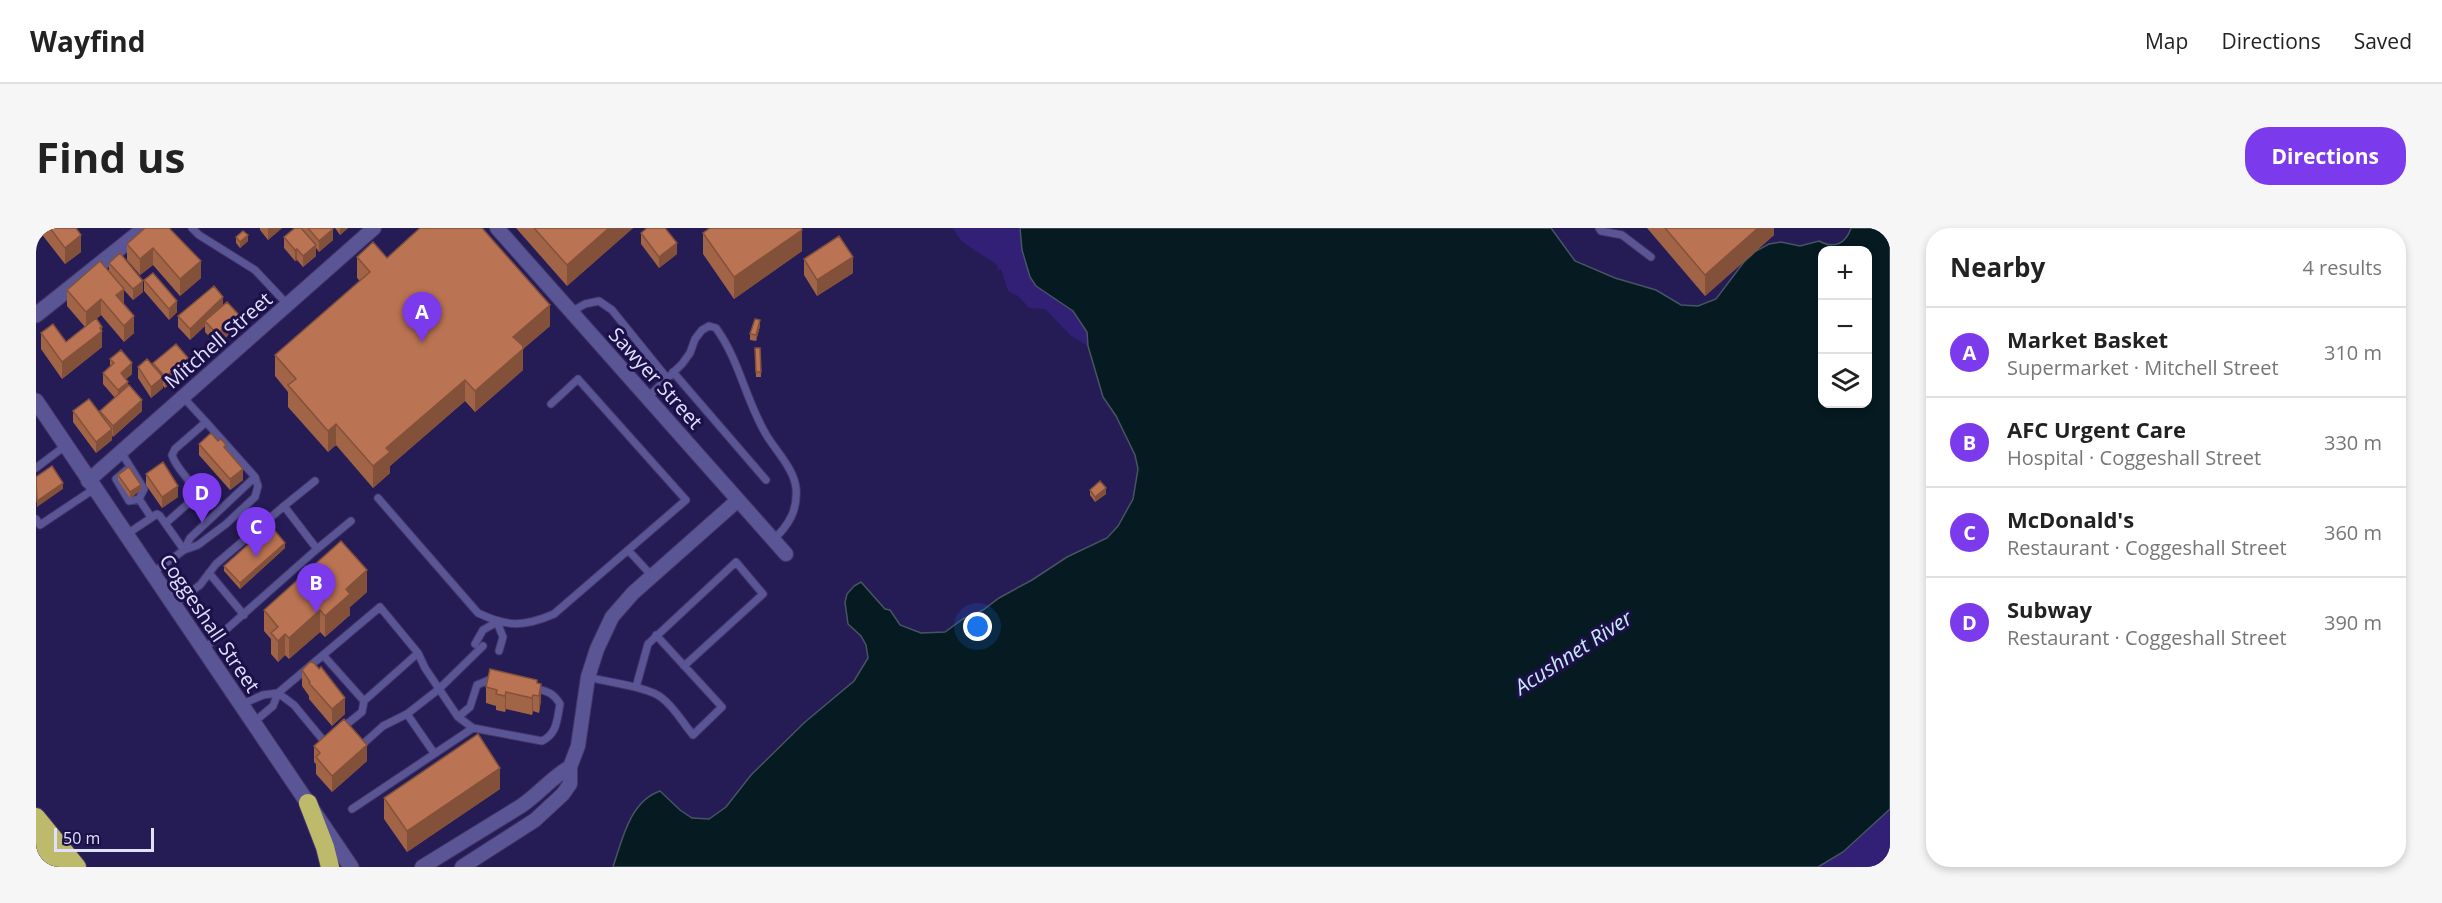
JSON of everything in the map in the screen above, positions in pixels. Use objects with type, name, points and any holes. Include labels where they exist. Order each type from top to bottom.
[{"type":"highway","points":[[308,803],[330,867]]},
{"type":"highway","points":[[36,818],[77,867]]},
{"type":"highway","points":[[36,839],[56,867]]},
{"type":"main road","points":[[36,315],[145,228]]},
{"type":"main road","name":"Coggeshall Street","points":[[36,401],[351,867]]},
{"type":"street","name":"Mitchell Street","points":[[91,485],[121,452],[374,228]]},
{"type":"street","name":"Sawyer Street","points":[[497,228],[786,554]]},
{"type":"street","points":[[462,867],[545,812],[570,784],[570,767],[578,746],[588,677],[597,649],[612,617],[652,576],[738,500]]},
{"type":"street","points":[[422,867],[521,806],[535,796],[558,773],[570,767]]},
{"type":"lane","points":[[192,228],[199,235],[255,270],[287,304]]},
{"type":"lane","points":[[1599,228],[1601,231],[1622,235],[1652,257]]},
{"type":"lane","points":[[572,312],[585,304],[600,301],[612,310],[667,378]]},
{"type":"lane","points":[[647,398],[690,353],[695,339],[702,330],[709,326],[716,328],[732,355],[766,435],[788,467],[796,484],[796,501],[792,517],[773,540]]},
{"type":"lane","points":[[673,372],[766,480]]},
{"type":"lane","points":[[378,498],[478,613],[497,622],[523,624],[554,614],[686,500],[578,380],[551,404]]},
{"type":"lane","points":[[151,574],[184,550],[198,545],[226,524],[255,497],[258,486],[255,477],[183,396]]},
{"type":"lane","points":[[166,523],[192,500],[195,492],[192,483],[174,462],[172,455],[175,449],[206,422]]},
{"type":"lane","points":[[36,468],[65,446]]},
{"type":"lane","points":[[121,452],[144,489],[139,499]]},
{"type":"lane","points":[[130,466],[117,476],[116,482],[129,501],[139,499]]},
{"type":"lane","points":[[184,550],[190,537],[255,477]]},
{"type":"lane","points":[[173,605],[200,585],[216,564],[315,481]]},
{"type":"lane","points":[[36,519],[40,525],[91,485]]},
{"type":"lane","points":[[139,499],[151,517]]},
{"type":"lane","points":[[284,506],[317,549]]},
{"type":"lane","points":[[125,535],[151,517],[160,516],[184,550]]},
{"type":"lane","points":[[203,650],[351,521]]},
{"type":"lane","points":[[628,550],[652,576]]},
{"type":"lane","points":[[636,687],[644,654],[656,635],[736,562],[763,594],[684,666]]},
{"type":"lane","points":[[208,573],[244,615]]},
{"type":"lane","points":[[253,723],[273,706],[278,693],[380,607],[418,652],[425,668],[458,717],[473,728],[542,741],[551,737],[560,704],[549,691],[529,687]]},
{"type":"lane","points":[[364,743],[383,726],[406,714],[439,689],[479,645],[483,630],[497,622]]},
{"type":"lane","points":[[497,622],[503,637],[499,651]]},
{"type":"lane","points":[[588,677],[648,689],[662,698],[693,735],[722,707],[656,635]]},
{"type":"lane","points":[[240,705],[263,695],[278,693],[294,705],[323,740],[329,739],[362,712],[364,701],[418,652]]},
{"type":"lane","points":[[323,655],[364,701]]},
{"type":"lane","points":[[458,717],[470,707],[477,685],[482,681],[509,684]]},
{"type":"lane","points":[[406,714],[434,753]]},
{"type":"lane","points":[[352,809],[473,728]]},
{"type":"shaded area","points":[[953,228],[1020,228],[1022,250],[1036,286],[1073,311],[1087,332],[1088,346],[1071,336],[1045,309],[1029,308],[1018,296],[1008,291],[1001,269],[997,270],[998,266],[961,240]]},
{"type":"shaded area","points":[[1890,809],[1890,867],[1818,867],[1843,852]]},
{"type":"water","name":"Acushnet River","points":[[1020,228],[1551,228],[1575,261],[1615,278],[1656,290],[1681,305],[1698,306],[1716,299],[1744,262],[1756,251],[1769,244],[1781,242],[1800,246],[1819,241],[1834,245],[1846,238],[1851,228],[1890,228],[1890,809],[1843,852],[1818,867],[613,867],[634,812],[650,796],[660,791],[692,818],[709,819],[726,807],[751,775],[805,722],[854,681],[868,658],[866,645],[861,636],[848,624],[845,602],[847,594],[854,586],[861,582],[885,609],[890,610],[900,625],[921,633],[945,632],[1067,557],[1107,538],[1118,526],[1133,499],[1138,469],[1135,455],[1116,416],[1103,397],[1088,346],[1087,332],[1073,311],[1036,286],[1030,277],[1022,250]]},
{"type":"building","points":[[50,228],[76,228],[81,235],[65,248]]},
{"type":"building","points":[[145,228],[169,228],[201,261],[180,279],[153,248],[140,259],[127,244]]},
{"type":"building","points":[[295,228],[301,228],[316,245],[303,256],[284,237]]},
{"type":"building","points":[[308,228],[332,228],[333,229],[319,241]]},
{"type":"building","points":[[420,228],[482,228],[550,305],[513,337],[523,346],[523,349],[475,391],[465,380],[386,448],[390,452],[373,466],[336,424],[328,431],[288,385],[296,379],[275,355],[370,272],[357,257],[373,242],[387,258]]},
{"type":"building","points":[[534,228],[609,228],[567,265]]},
{"type":"building","points":[[647,228],[665,228],[677,243],[659,257],[641,233]]},
{"type":"building","points":[[710,228],[801,228],[802,230],[734,277],[703,233]]},
{"type":"building","points":[[1665,228],[1758,228],[1705,275]]},
{"type":"building","points":[[243,231],[248,235],[240,242],[236,237]]},
{"type":"building","points":[[839,236],[853,257],[817,280],[804,259]]},
{"type":"building","points":[[120,253],[143,281],[133,289],[109,263]]},
{"type":"building","points":[[100,261],[124,289],[116,295],[134,316],[124,326],[101,299],[86,312],[67,290]]},
{"type":"building","points":[[153,273],[177,301],[169,309],[144,280]]},
{"type":"building","points":[[214,286],[223,297],[190,329],[178,316]]},
{"type":"building","points":[[227,302],[239,315],[217,334],[205,321]]},
{"type":"building","points":[[96,318],[102,331],[62,362],[41,333],[53,324],[66,342]]},
{"type":"building","points":[[755,319],[760,320],[756,335],[750,334]]},
{"type":"building","points":[[176,344],[188,358],[165,377],[153,363]]},
{"type":"building","points":[[755,348],[760,348],[761,372],[756,372]]},
{"type":"building","points":[[121,350],[132,363],[121,373],[128,382],[118,390],[103,373],[114,363],[110,359]]},
{"type":"building","points":[[147,359],[163,377],[151,387],[138,367]]},
{"type":"building","points":[[129,385],[142,400],[113,426],[100,411]]},
{"type":"building","points":[[89,399],[112,429],[96,442],[73,411]]},
{"type":"building","points":[[211,433],[218,441],[221,439],[226,445],[224,447],[243,469],[230,479],[199,444]]},
{"type":"building","points":[[163,462],[178,486],[162,497],[146,474]]},
{"type":"building","points":[[52,466],[63,483],[37,501],[36,477]]},
{"type":"building","points":[[129,467],[141,485],[130,492],[118,475]]},
{"type":"building","points":[[1100,481],[1106,488],[1095,497],[1090,490]]},
{"type":"building","points":[[270,525],[285,543],[240,583],[224,566]]},
{"type":"building","points":[[341,541],[367,570],[346,589],[350,594],[325,616],[320,610],[289,638],[285,634],[278,641],[271,633],[278,627],[264,610]]},
{"type":"building","points":[[310,662],[319,669],[321,667],[345,698],[332,709],[309,683],[302,670]]},
{"type":"building","points":[[490,669],[537,680],[537,683],[541,684],[539,696],[533,695],[532,698],[506,692],[505,696],[496,694],[497,690],[486,687]]},
{"type":"building","points":[[344,719],[367,745],[332,776],[316,757],[320,753],[314,746]]},
{"type":"building","points":[[478,734],[500,768],[407,831],[384,798]]},
{"type":"place","name":"Market Basket","points":[[422,342]]},
{"type":"place","name":"Subway","points":[[202,523]]},
{"type":"place","name":"McDonald's","points":[[256,557]]},
{"type":"place","name":"AFC Urgent Care","points":[[316,613]]}]
